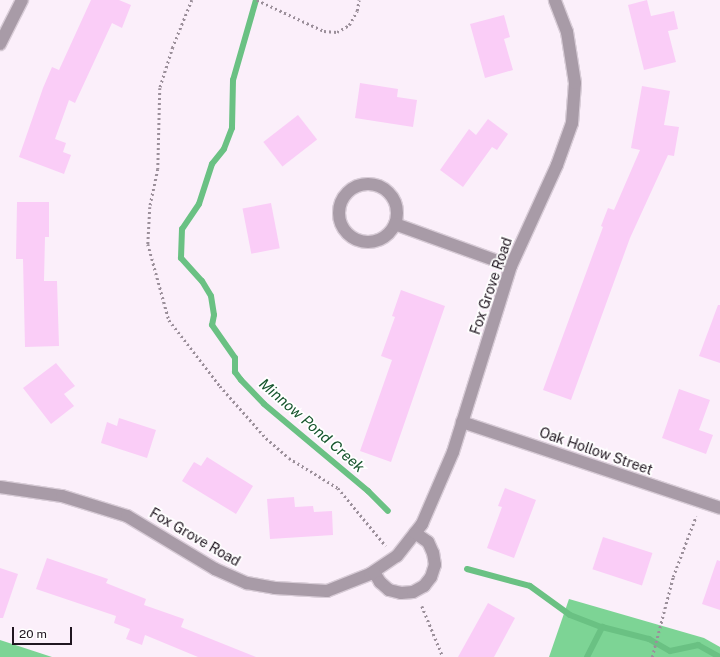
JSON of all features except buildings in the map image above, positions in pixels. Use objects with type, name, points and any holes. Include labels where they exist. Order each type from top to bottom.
[{"type":"street","points":[[0,44],[22,0]]},
{"type":"street","name":"Fox Grove Road","points":[[0,487],[62,496],[127,516],[215,569],[247,583],[275,588],[327,590],[374,572],[393,559],[422,524],[453,452],[511,266],[557,165],[572,123],[575,83],[568,39],[555,0]]},
{"type":"street","points":[[367,184],[378,186],[394,201],[397,212],[395,224],[389,233],[380,240],[369,242],[358,241],[341,226],[339,215],[341,203],[346,194],[356,187],[367,184]]},
{"type":"street","points":[[395,224],[511,266]]},
{"type":"street","name":"Oak Hollow Street","points":[[462,422],[720,508]]},
{"type":"street","points":[[374,572],[380,582],[389,590],[401,593],[414,592],[424,586],[431,577],[435,565],[433,553],[428,542],[415,533]]},
{"type":"path","points":[[192,0],[173,47],[160,88],[158,169],[150,207],[148,244],[169,320],[220,386],[266,438],[289,458],[338,488],[389,549],[393,559]]},
{"type":"path","points":[[257,0],[324,31],[337,32],[349,25],[357,11],[359,0]]},
{"type":"path","points":[[652,657],[659,636],[673,577],[701,502]]},
{"type":"path","points":[[414,592],[423,607],[443,657]]},
{"type":"green space","points":[[569,599],[704,638],[720,647],[720,657],[549,657]]},
{"type":"green space","points":[[0,640],[52,657],[0,657]]},
{"type":"waterway","name":"Minnow Pond Creek","points":[[256,0],[233,80],[232,128],[224,149],[212,164],[199,204],[182,229],[181,258],[202,281],[211,296],[214,315],[212,325],[235,358],[235,372],[241,380],[264,404],[368,491],[388,511]]},
{"type":"waterway","name":"Minnow Pond Creek","points":[[467,569],[530,586],[570,615],[602,627],[649,639],[670,651],[698,645],[720,657]]},
{"type":"waterway","points":[[587,657],[602,627]]}]
